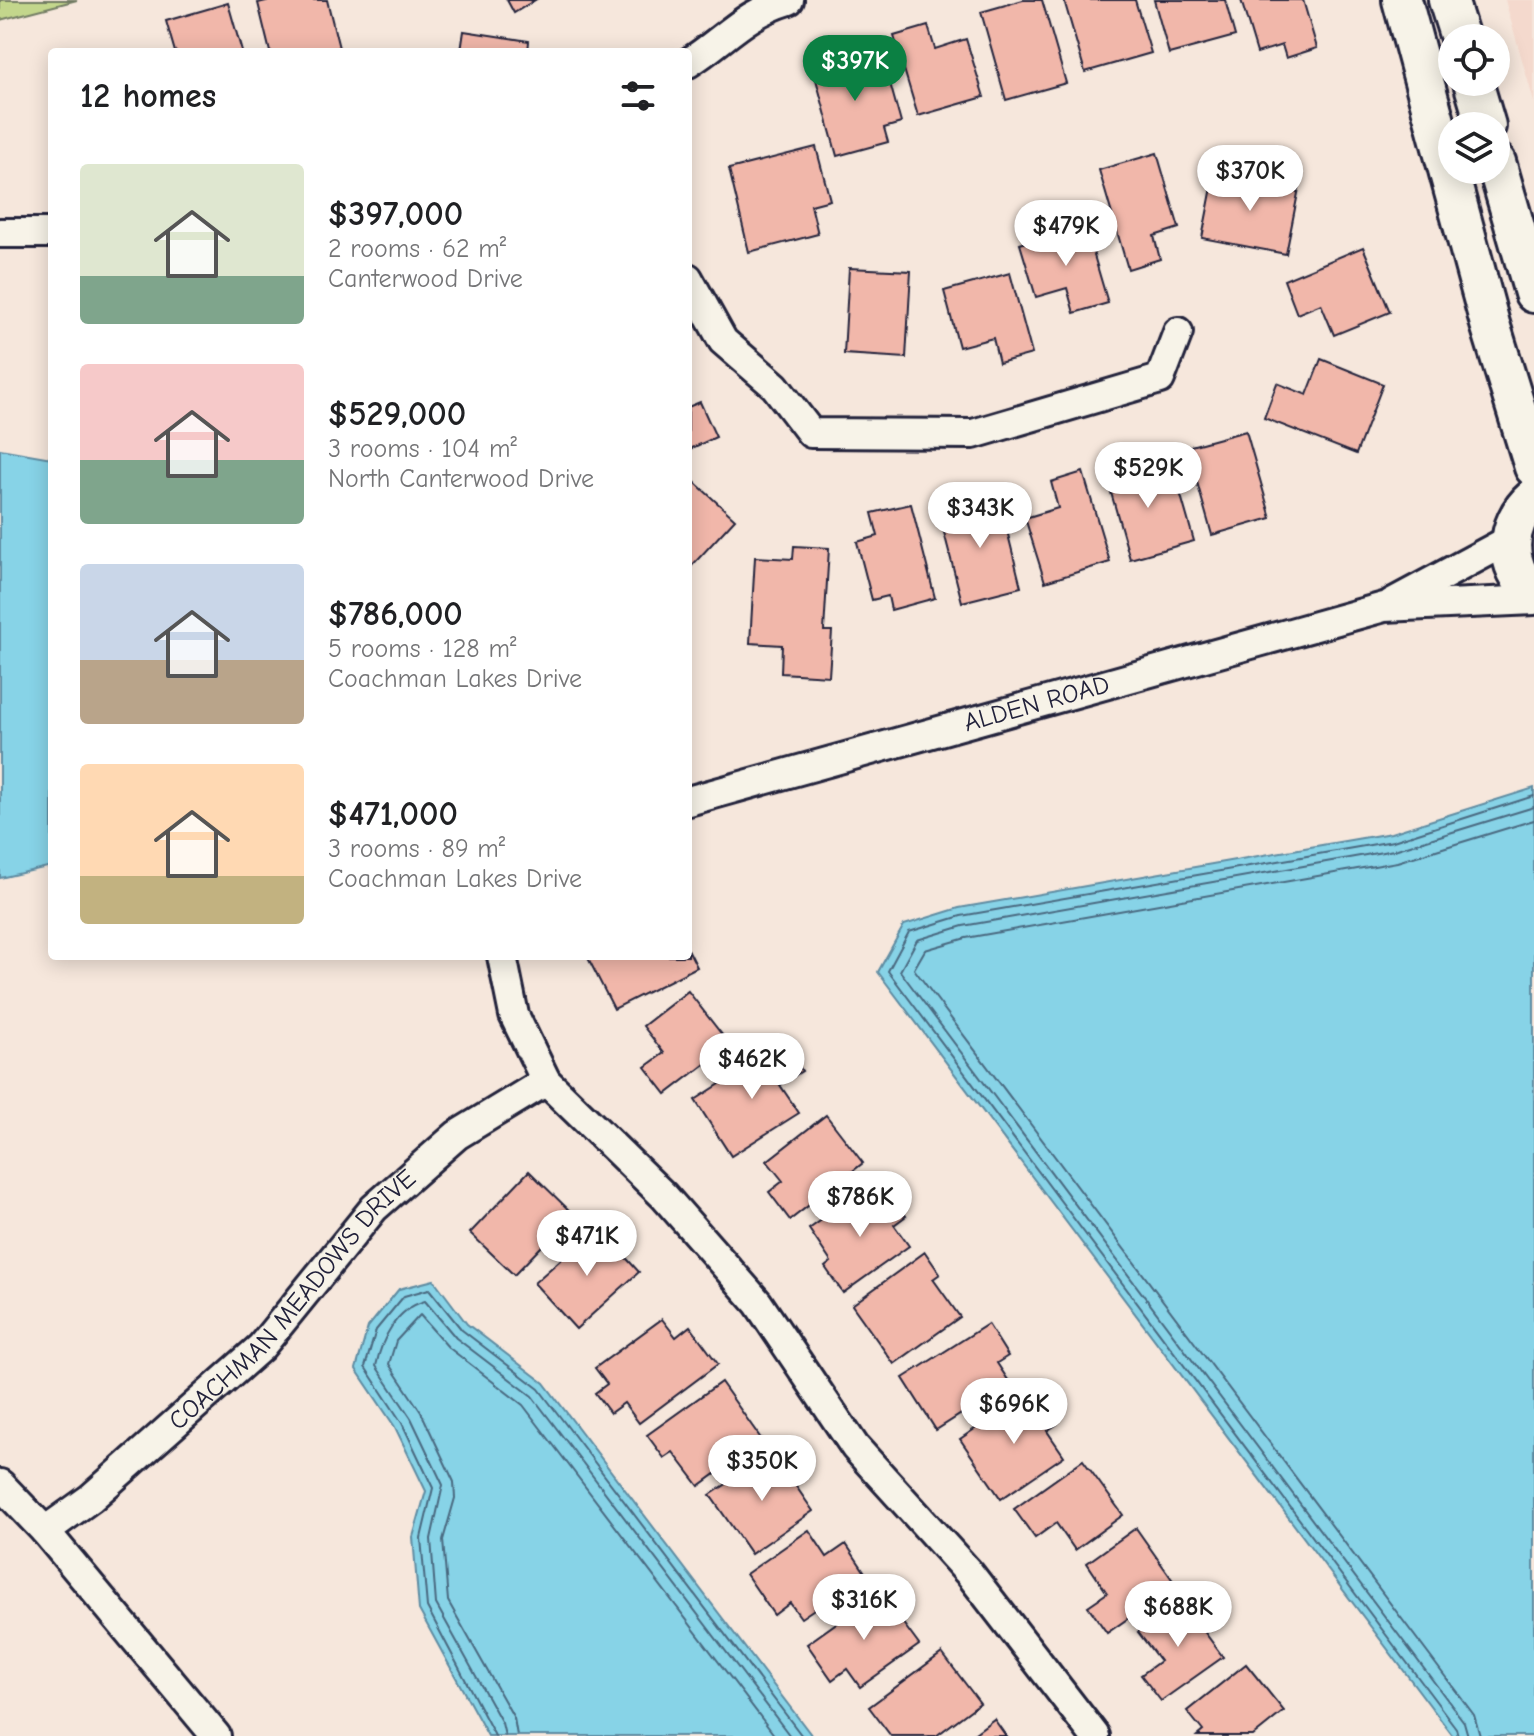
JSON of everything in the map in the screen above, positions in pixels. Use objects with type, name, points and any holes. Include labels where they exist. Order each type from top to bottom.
[{"type":"street","points":[[692,60],[732,27],[769,6],[789,0]]},
{"type":"street","points":[[1402,0],[1490,324],[1534,467]]},
{"type":"street","points":[[1448,0],[1456,24]]},
{"type":"street","points":[[1502,184],[1534,293]]},
{"type":"street","points":[[0,233],[48,233]]},
{"type":"street","points":[[692,285],[723,341],[775,386],[811,433],[973,434],[1160,379],[1178,332]]},
{"type":"street","points":[[1534,498],[1517,512],[1511,539],[1513,563],[1523,584],[1534,593]]},
{"type":"street","name":"ALDEN ROAD","points":[[692,800],[1384,607],[1511,539]]},
{"type":"street","name":"ALDEN ROAD","points":[[1384,607],[1534,600]]},
{"type":"street","points":[[503,960],[514,1015],[546,1081],[664,1196],[758,1303],[855,1447],[970,1574],[1095,1736]]},
{"type":"street","name":"COACHMAN MEADOWS DRIVE","points":[[45,1531],[91,1498],[261,1347],[374,1208],[457,1135],[546,1081]]},
{"type":"street","points":[[0,1484],[45,1531],[216,1736]]},
{"type":"shaded area","points":[[1505,0],[1534,0],[1534,102]]},
{"type":"green space","points":[[0,0],[77,0],[0,20]]},
{"type":"water","points":[[0,449],[48,457],[48,867],[0,878]]},
{"type":"water","points":[[1534,788],[1534,1736],[1453,1736],[878,972],[904,925],[959,908],[1391,833]]},
{"type":"water","points":[[434,1280],[467,1324],[544,1383],[812,1736],[488,1736],[419,1610],[413,1537],[426,1491],[395,1427],[356,1369],[368,1327],[399,1289]]},
{"type":"building","points":[[270,0],[327,0],[339,48],[269,48],[258,3]]},
{"type":"building","points":[[507,0],[535,0],[514,13]]},
{"type":"building","points":[[1023,0],[1042,0],[1066,83],[1006,100],[981,12]]},
{"type":"building","points":[[1064,0],[1135,0],[1151,53],[1085,72]]},
{"type":"building","points":[[1154,0],[1225,0],[1235,36],[1169,54]]},
{"type":"building","points":[[1241,0],[1303,0],[1317,48],[1286,58],[1282,45],[1257,53]]},
{"type":"building","points":[[228,3],[241,48],[174,48],[166,21]]},
{"type":"building","points":[[928,26],[935,49],[966,39],[984,97],[918,116],[894,36]]},
{"type":"building","points":[[464,31],[529,41],[528,48],[461,48]]},
{"type":"building","points":[[845,52],[852,74],[885,65],[901,123],[884,128],[888,142],[837,156],[811,61]]},
{"type":"building","points":[[816,147],[830,200],[811,205],[818,234],[749,252],[729,169]]},
{"type":"building","points":[[1157,153],[1179,228],[1154,236],[1160,259],[1128,269],[1099,170]]},
{"type":"building","points":[[1215,172],[1299,188],[1286,254],[1202,238]]},
{"type":"building","points":[[1085,225],[1108,303],[1074,313],[1067,288],[1036,297],[1020,244]]},
{"type":"building","points":[[1363,247],[1390,312],[1334,335],[1321,304],[1297,314],[1284,280]]},
{"type":"building","points":[[849,268],[911,271],[906,358],[844,354]]},
{"type":"building","points":[[1010,273],[1032,354],[999,363],[993,338],[959,347],[944,291]]},
{"type":"building","points":[[1321,359],[1383,384],[1356,454],[1264,418],[1277,383],[1307,395]]},
{"type":"building","points":[[700,402],[716,437],[692,448],[692,405]]},
{"type":"building","points":[[1246,431],[1271,518],[1212,535],[1187,447]]},
{"type":"building","points":[[1134,459],[1140,480],[1174,471],[1194,541],[1130,559],[1104,468]]},
{"type":"building","points":[[1083,472],[1110,562],[1045,582],[1025,518],[1058,508],[1051,482]]},
{"type":"building","points":[[692,480],[735,519],[692,566]]},
{"type":"building","points":[[999,498],[1021,587],[962,602],[939,513]]},
{"type":"building","points":[[911,504],[935,598],[891,610],[888,596],[872,600],[857,542],[878,536],[872,513]]},
{"type":"building","points":[[794,546],[829,548],[824,631],[832,631],[829,676],[781,673],[782,645],[750,643],[755,557],[793,559]]},
{"type":"building","points":[[692,957],[697,967],[614,1009],[589,960],[692,960]]},
{"type":"building","points":[[688,991],[730,1045],[666,1094],[645,1067],[664,1053],[643,1026]]},
{"type":"building","points":[[784,1043],[802,1071],[780,1085],[799,1113],[731,1156],[695,1100]]},
{"type":"building","points":[[826,1115],[863,1163],[790,1220],[769,1192],[783,1181],[767,1161]]},
{"type":"building","points":[[529,1171],[573,1214],[514,1275],[470,1233]]},
{"type":"building","points":[[865,1189],[879,1209],[894,1198],[906,1216],[894,1225],[909,1246],[843,1293],[825,1267],[831,1262],[809,1229]]},
{"type":"building","points":[[598,1227],[639,1272],[576,1329],[534,1283]]},
{"type":"building","points":[[925,1252],[940,1274],[933,1279],[960,1317],[894,1364],[852,1305]]},
{"type":"building","points":[[662,1319],[676,1337],[690,1326],[718,1364],[639,1423],[624,1403],[610,1413],[595,1393],[607,1384],[595,1368]]},
{"type":"building","points":[[988,1324],[1008,1356],[997,1363],[1010,1383],[936,1430],[903,1378]]},
{"type":"building","points":[[721,1382],[762,1440],[699,1486],[673,1452],[664,1458],[647,1435]]},
{"type":"building","points":[[1022,1397],[1032,1412],[1043,1404],[1057,1424],[1047,1431],[1064,1456],[1001,1499],[960,1439]]},
{"type":"building","points":[[773,1453],[813,1511],[751,1554],[710,1495]]},
{"type":"building","points":[[1083,1460],[1123,1515],[1075,1550],[1056,1523],[1035,1538],[1014,1509]]},
{"type":"building","points":[[1136,1528],[1176,1585],[1107,1633],[1088,1606],[1107,1593],[1087,1563]]},
{"type":"building","points":[[809,1530],[827,1557],[846,1544],[866,1574],[801,1618],[790,1603],[774,1615],[746,1574]]},
{"type":"building","points":[[880,1592],[919,1645],[860,1687],[847,1669],[832,1680],[807,1644]]},
{"type":"building","points":[[1189,1596],[1202,1614],[1195,1619],[1223,1657],[1161,1701],[1141,1675],[1160,1661],[1138,1632]]},
{"type":"building","points":[[942,1653],[980,1703],[936,1736],[891,1736],[869,1707]]},
{"type":"building","points":[[1246,1664],[1284,1711],[1253,1736],[1197,1736],[1203,1731],[1187,1711]]},
{"type":"building","points":[[994,1719],[1006,1736],[971,1736]]}]
